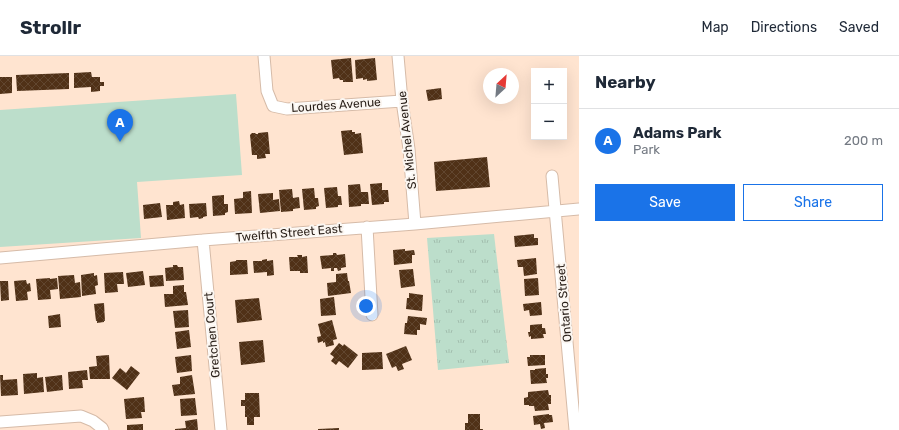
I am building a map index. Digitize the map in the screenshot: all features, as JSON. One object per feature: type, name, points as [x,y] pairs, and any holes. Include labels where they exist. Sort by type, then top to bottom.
[{"type":"street","name":"Lourdes Avenue","points":[[264,56],[267,91],[273,106],[287,109],[402,101]]},
{"type":"street","name":"St. Michel Avenue","points":[[398,56],[402,101],[409,149],[415,224]]},
{"type":"street","name":"Ontario Street","points":[[552,176],[575,430]]},
{"type":"street","name":"Twelfth Street East","points":[[0,258],[579,209]]},
{"type":"street","points":[[367,227],[372,315]]},
{"type":"street","name":"Gretchen Court","points":[[203,240],[221,430]]},
{"type":"street","points":[[0,422],[81,416],[93,421],[102,428],[102,430]]},
{"type":"green space","points":[[236,94],[242,175],[137,182],[141,238],[0,247],[0,110]]},
{"type":"green space","points":[[494,234],[509,363],[438,370],[427,238]]},
{"type":"building","points":[[351,58],[353,82],[343,82],[343,80],[340,80],[339,78],[333,79],[331,60]]},
{"type":"building","points":[[375,58],[377,80],[367,81],[367,79],[363,80],[363,78],[356,79],[355,60]]},
{"type":"building","points":[[91,72],[92,77],[100,77],[100,82],[104,82],[104,86],[100,86],[100,91],[91,92],[91,87],[74,88],[74,73]]},
{"type":"building","points":[[69,73],[69,89],[17,91],[16,75]]},
{"type":"building","points":[[0,77],[12,77],[12,93],[0,94]]},
{"type":"building","points":[[441,88],[442,99],[428,101],[426,90]]},
{"type":"building","points":[[352,130],[355,134],[361,133],[363,153],[344,155],[341,131]]},
{"type":"building","points":[[268,132],[270,154],[265,154],[266,158],[257,159],[257,155],[252,155],[250,135],[252,133],[258,134]]},
{"type":"building","points":[[487,157],[490,187],[436,191],[434,162]]},
{"type":"building","points":[[382,183],[382,190],[388,190],[389,202],[372,205],[370,184]]},
{"type":"building","points":[[360,184],[361,192],[368,192],[369,204],[349,207],[348,185]]},
{"type":"building","points":[[337,187],[338,196],[341,196],[342,205],[338,205],[338,207],[326,208],[324,188]]},
{"type":"building","points":[[314,188],[315,198],[318,198],[319,206],[316,207],[316,209],[304,210],[302,189]]},
{"type":"building","points":[[292,189],[293,198],[299,197],[300,208],[293,209],[293,211],[281,212],[279,190]]},
{"type":"building","points":[[251,191],[252,213],[235,214],[234,199],[243,198],[243,192]]},
{"type":"building","points":[[273,193],[273,200],[279,199],[280,211],[260,213],[258,194]]},
{"type":"building","points":[[224,195],[224,204],[228,204],[228,212],[225,213],[225,215],[213,216],[212,196]]},
{"type":"building","points":[[179,201],[180,205],[184,204],[185,218],[167,220],[166,205],[173,205],[173,202]]},
{"type":"building","points":[[160,203],[162,217],[144,219],[143,205]]},
{"type":"building","points":[[206,203],[207,216],[199,219],[198,217],[190,218],[189,204]]},
{"type":"building","points":[[534,234],[534,238],[538,238],[538,245],[515,247],[514,236]]},
{"type":"building","points":[[405,249],[405,251],[414,250],[415,255],[412,255],[412,263],[394,265],[393,250]]},
{"type":"building","points":[[333,253],[336,253],[337,255],[345,254],[346,267],[341,268],[341,270],[338,271],[337,268],[334,268],[334,271],[331,271],[331,268],[322,269],[320,256],[333,255]]},
{"type":"building","points":[[297,255],[302,255],[302,257],[307,256],[308,273],[290,271],[289,257],[298,257]]},
{"type":"building","points":[[536,258],[537,274],[524,276],[523,267],[518,267],[517,260]]},
{"type":"building","points":[[267,259],[267,261],[273,260],[274,275],[267,276],[267,272],[254,273],[253,261],[262,261]]},
{"type":"building","points":[[236,260],[247,260],[248,274],[230,275],[230,262]]},
{"type":"building","points":[[173,265],[183,267],[184,280],[166,281],[165,268],[173,267]]},
{"type":"building","points":[[413,269],[415,286],[401,288],[399,270]]},
{"type":"building","points":[[143,271],[145,285],[128,287],[126,273]]},
{"type":"building","points":[[123,272],[124,284],[117,284],[118,292],[105,293],[104,273]]},
{"type":"building","points":[[94,273],[94,276],[97,275],[98,285],[95,286],[96,294],[82,296],[81,275]]},
{"type":"building","points":[[347,273],[351,293],[328,296],[327,283],[336,282],[336,274]]},
{"type":"building","points":[[74,275],[75,283],[80,282],[81,297],[60,299],[58,276]]},
{"type":"building","points":[[163,275],[164,286],[150,287],[149,276]]},
{"type":"building","points":[[57,278],[58,289],[50,290],[51,299],[38,300],[36,279]]},
{"type":"building","points":[[538,278],[539,295],[525,296],[524,279]]},
{"type":"building","points":[[26,280],[27,284],[30,283],[31,291],[27,292],[28,300],[16,301],[14,281]]},
{"type":"building","points":[[0,281],[8,281],[9,300],[1,301]]},
{"type":"building","points":[[184,285],[184,292],[186,292],[188,305],[165,307],[164,294],[173,294],[173,286]]},
{"type":"building","points":[[409,293],[423,295],[422,311],[406,309]]},
{"type":"building","points":[[334,297],[336,315],[321,316],[320,299]]},
{"type":"building","points":[[259,298],[262,320],[237,323],[235,300]]},
{"type":"building","points":[[541,302],[542,315],[530,316],[529,310],[524,311],[523,304]]},
{"type":"building","points":[[104,303],[105,321],[97,323],[94,304]]},
{"type":"building","points":[[188,310],[189,327],[175,328],[173,311]]},
{"type":"building","points":[[60,314],[61,327],[49,328],[48,316]]},
{"type":"building","points":[[408,316],[427,318],[426,325],[420,324],[420,330],[417,330],[417,335],[404,334],[405,323],[407,323]]},
{"type":"building","points":[[332,320],[337,339],[333,340],[334,345],[326,347],[325,342],[323,343],[323,341],[318,343],[317,337],[321,336],[318,324]]},
{"type":"building","points":[[542,324],[542,328],[545,328],[546,334],[543,334],[544,338],[531,339],[528,332],[530,332],[530,325]]},
{"type":"building","points":[[189,330],[191,347],[177,349],[175,332]]},
{"type":"building","points":[[263,340],[265,362],[241,365],[239,342]]},
{"type":"building","points":[[339,343],[343,346],[344,344],[358,355],[348,368],[339,361],[336,365],[331,361],[334,357],[330,354]]},
{"type":"building","points":[[406,346],[412,360],[402,364],[404,369],[398,371],[396,366],[392,368],[386,354]]},
{"type":"building","points":[[382,352],[383,369],[362,370],[362,353]]},
{"type":"building","points":[[109,355],[110,379],[90,379],[89,367],[97,366],[96,356]]},
{"type":"building","points":[[191,355],[192,371],[177,373],[175,357]]},
{"type":"building","points":[[530,355],[545,355],[545,365],[528,366],[527,357],[530,357]]},
{"type":"building","points":[[131,366],[140,373],[127,390],[112,378],[120,368],[126,373]]},
{"type":"building","points":[[546,368],[546,374],[548,374],[548,378],[546,378],[547,383],[531,384],[530,370]]},
{"type":"building","points":[[87,370],[88,380],[82,380],[83,388],[69,389],[68,372]]},
{"type":"building","points":[[37,373],[37,378],[43,377],[44,392],[24,394],[23,374]]},
{"type":"building","points":[[0,375],[3,375],[3,380],[17,379],[18,395],[1,396]]},
{"type":"building","points":[[62,375],[63,390],[47,392],[45,377]]},
{"type":"building","points":[[192,375],[195,394],[174,396],[172,385],[180,384],[180,377]]},
{"type":"building","points":[[548,390],[549,395],[551,395],[551,404],[548,404],[549,410],[535,411],[534,406],[524,405],[524,398],[528,397],[528,392]]},
{"type":"building","points":[[245,393],[259,393],[260,417],[254,417],[254,425],[247,425],[245,406],[241,406],[241,400],[245,400]]},
{"type":"building","points":[[144,397],[145,412],[141,412],[142,418],[126,419],[124,399]]},
{"type":"building","points":[[195,398],[197,415],[181,416],[180,399]]},
{"type":"building","points":[[468,414],[480,414],[480,429],[483,430],[465,430],[465,423],[468,423]]},
{"type":"building","points":[[552,415],[553,422],[544,423],[545,428],[541,429],[540,424],[534,425],[533,416]]},
{"type":"building","points":[[197,419],[198,430],[175,430],[186,428],[185,421]]},
{"type":"building","points":[[143,424],[143,430],[127,430],[127,425]]},
{"type":"building","points":[[339,428],[339,430],[318,430],[318,429]]},
{"type":"place","name":"Adams Park","points":[[120,142]]}]
